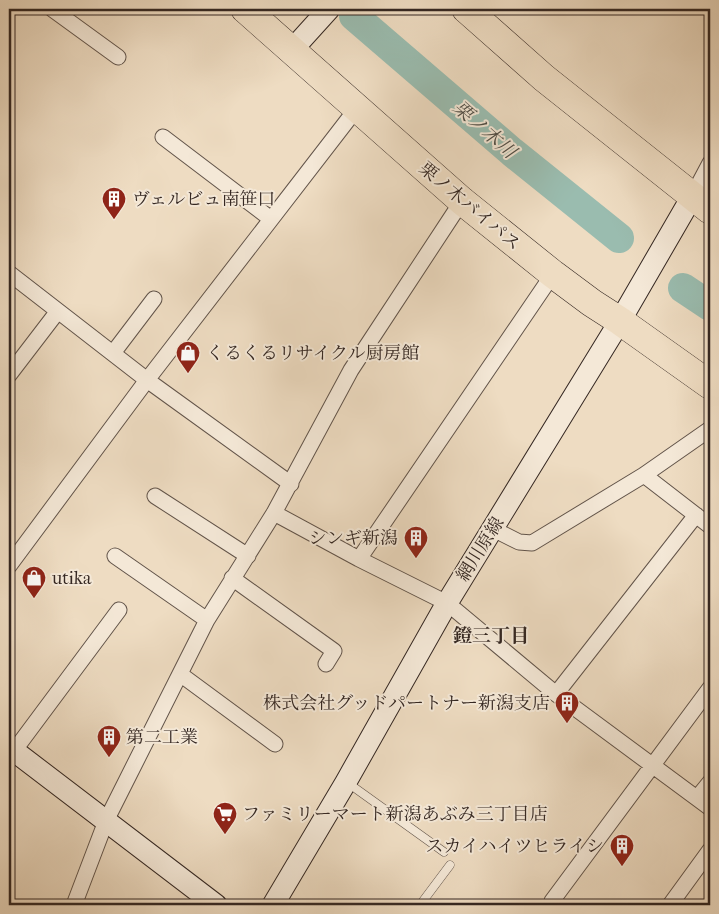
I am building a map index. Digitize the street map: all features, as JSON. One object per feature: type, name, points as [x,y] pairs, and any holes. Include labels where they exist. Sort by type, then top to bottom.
[{"type":"highway","name":"栗ノ木バイパス","points":[[246,9],[462,201],[592,303],[710,385]]},
{"type":"highway","points":[[466,9],[544,78],[701,203]]},
{"type":"street","points":[[52,9],[118,58]]},
{"type":"street","points":[[291,51],[329,9]]},
{"type":"street","points":[[9,566],[147,380],[357,108]]},
{"type":"street","points":[[163,137],[271,218]]},
{"type":"street","points":[[701,203],[710,163]]},
{"type":"street","points":[[74,905],[106,821],[207,620],[274,513],[352,370],[462,201]]},
{"type":"street","name":"網川原線","points":[[273,905],[346,782],[447,603],[492,529],[620,321],[701,203]]},
{"type":"street","points":[[9,273],[147,380],[290,484]]},
{"type":"street","points":[[359,559],[553,274]]},
{"type":"street","points":[[113,353],[154,299]]},
{"type":"street","points":[[9,375],[58,311]]},
{"type":"street","points":[[492,529],[519,542],[532,543],[644,476],[710,429]]},
{"type":"street","points":[[644,476],[710,526]]},
{"type":"street","points":[[155,496],[248,556]]},
{"type":"street","points":[[274,513],[359,559],[447,603],[556,694],[710,808]]},
{"type":"street","points":[[556,694],[696,515]]},
{"type":"street","points":[[115,556],[207,620]]},
{"type":"street","points":[[232,578],[334,650],[326,664]]},
{"type":"street","points":[[119,610],[12,749],[216,905]]},
{"type":"street","points":[[180,674],[276,744]]},
{"type":"street","points":[[558,905],[552,901],[710,688]]},
{"type":"street","points":[[697,798],[710,782]]},
{"type":"street","points":[[670,905],[710,850]]},
{"type":"lane","points":[[346,782],[444,852]]},
{"type":"lane","points":[[420,905],[450,865]]},
{"type":"waterway","name":"栗ノ木川","points":[[354,16],[512,152],[619,238]]},
{"type":"waterway","name":"栗ノ木川","points":[[683,288],[710,306]]},
{"type":"place","name":"ヴェルビュ南笹口","points":[[114,220]]},
{"type":"place","name":"くるくるリサイクル厨房館","points":[[188,374]]},
{"type":"place","name":"シンギ新潟","points":[[416,559]]},
{"type":"place","name":"utika","points":[[34,599]]},
{"type":"place","name":"株式会社グッドパートナー新潟支店","points":[[567,724]]},
{"type":"place","name":"第二工業","points":[[109,758]]},
{"type":"place","name":"ファミリーマート新潟あぶみ三丁目店","points":[[225,835]]},
{"type":"place","name":"スカイハイツヒライシ","points":[[622,867]]},
{"type":"district","name":"鐙三丁目","points":[[491,635]]}]
